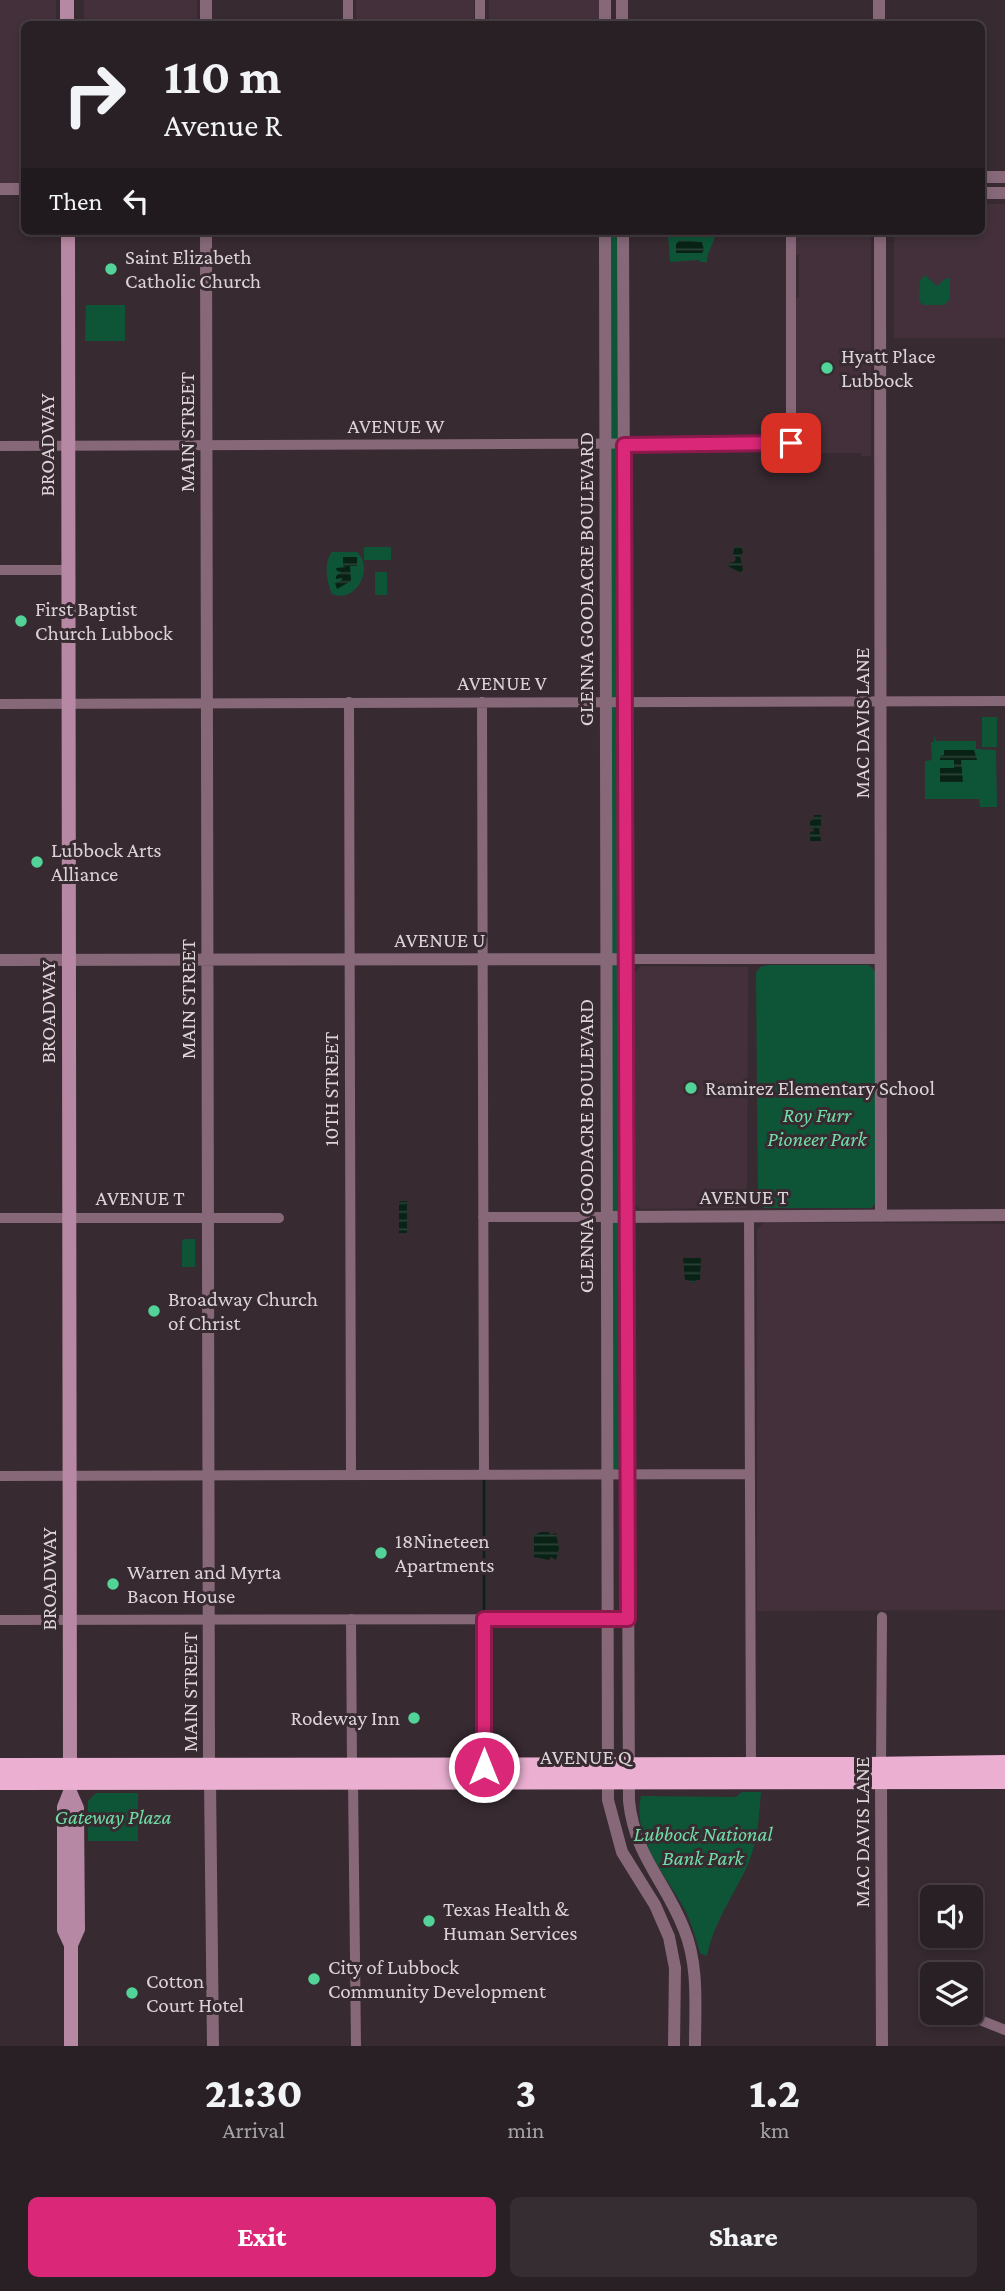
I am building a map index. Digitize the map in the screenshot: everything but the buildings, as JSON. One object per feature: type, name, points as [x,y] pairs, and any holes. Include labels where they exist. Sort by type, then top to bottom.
[{"type":"highway","name":"AVENUE Q","points":[[0,1767],[70,1780]]},
{"type":"highway","name":"AVENUE Q","points":[[0,1781],[210,1774],[403,1773],[414,1767],[484,1767],[608,1773]]},
{"type":"highway","name":"AVENUE Q","points":[[628,1773],[751,1767],[881,1773]]},
{"type":"highway","name":"AVENUE Q","points":[[210,1774],[301,1781],[353,1774],[881,1773],[1004,1767]]},
{"type":"main road","points":[[67,0],[67,21]]},
{"type":"main road","name":"BROADWAY","points":[[68,235],[70,1780],[77,1808],[78,1915],[78,1928],[71,1945],[71,2046]]},
{"type":"street","points":[[206,0],[206,21]]},
{"type":"street","points":[[348,0],[348,21]]},
{"type":"street","points":[[480,0],[480,21]]},
{"type":"street","points":[[605,0],[605,21]]},
{"type":"street","points":[[622,0],[622,21]]},
{"type":"street","points":[[879,0],[879,21]]},
{"type":"street","points":[[985,177],[1005,177]]},
{"type":"street","points":[[0,189],[21,189]]},
{"type":"street","points":[[985,193],[1005,193]]},
{"type":"street","name":"MAIN STREET","points":[[206,235],[212,2046]]},
{"type":"street","name":"GLENNA GOODACRE BOULEVARD","points":[[605,235],[608,1773],[610,1811],[622,1852],[660,1913],[669,1937],[675,1968],[674,2046]]},
{"type":"street","name":"GLENNA GOODACRE BOULEVARD","points":[[623,235],[628,1773],[630,1810],[636,1840],[676,1911],[692,1951],[695,1974],[695,2046]]},
{"type":"street","name":"AVENUE W","points":[[0,446],[791,443],[791,235]]},
{"type":"street","name":"MAC DAVIS LANE","points":[[880,235],[881,1216]]},
{"type":"street","points":[[0,569],[68,570]]},
{"type":"street","name":"AVENUE V","points":[[0,704],[1005,701]]},
{"type":"street","name":"10TH STREET","points":[[349,702],[351,1475]]},
{"type":"street","points":[[482,702],[484,1475]]},
{"type":"street","name":"AVENUE U","points":[[0,960],[881,959]]},
{"type":"street","points":[[749,1216],[751,1767]]},
{"type":"street","name":"AVENUE T","points":[[483,1217],[1005,1216]]},
{"type":"street","name":"AVENUE T","points":[[0,1218],[279,1217]]},
{"type":"street","points":[[0,1476],[750,1474]]},
{"type":"street","name":"MAC DAVIS LANE","points":[[882,1617],[882,2046]]},
{"type":"street","points":[[351,1619],[356,2046]]},
{"type":"street","points":[[484,1619],[484,1767]]},
{"type":"street","points":[[0,1620],[628,1619]]},
{"type":"street","points":[[983,2021],[1005,2030]]},
{"type":"shaded area","points":[[0,0],[56,0],[56,21],[21,21],[21,184],[0,183]]},
{"type":"shaded area","points":[[84,0],[197,0],[197,21],[84,21]]},
{"type":"shaded area","points":[[356,0],[474,0],[474,21],[356,21]]},
{"type":"shaded area","points":[[489,0],[601,0],[601,21],[489,21]]},
{"type":"shaded area","points":[[985,204],[1005,204],[1005,338],[894,338],[894,235],[985,235]]},
{"type":"shaded area","points":[[871,235],[871,456],[862,456],[861,453],[795,453],[795,298],[799,297],[799,255],[795,255],[795,237]]},
{"type":"shaded area","points":[[680,240],[702,242],[704,250],[702,253],[676,253],[676,244]]},
{"type":"shaded area","points":[[735,546],[741,547],[743,552],[740,557],[743,569],[741,573],[728,566],[736,559],[733,553]]},
{"type":"shaded area","points":[[343,557],[357,557],[357,566],[350,566],[351,581],[337,589],[335,583],[342,578],[336,579],[341,572],[336,568],[346,567],[343,566]]},
{"type":"shaded area","points":[[944,750],[974,750],[977,760],[961,760],[963,782],[940,782],[940,768],[954,768],[954,760],[940,760]]},
{"type":"shaded area","points":[[814,815],[821,815],[821,841],[810,841],[810,832],[814,831],[810,828],[810,821]]},
{"type":"shaded area","name":"Ramirez Elementary School","points":[[641,966],[748,967],[747,1208],[640,1209],[635,1204],[634,973]]},
{"type":"shaded area","points":[[399,1201],[407,1201],[407,1233],[399,1233]]},
{"type":"shaded area","points":[[764,1222],[1005,1224],[1005,1610],[757,1611],[757,1229]]},
{"type":"shaded area","points":[[683,1258],[701,1258],[700,1280],[696,1280],[696,1283],[685,1280]]},
{"type":"shaded area","points":[[549,1532],[550,1535],[556,1533],[559,1548],[556,1560],[551,1557],[549,1560],[534,1557],[534,1535]]},
{"type":"green space","points":[[609,235],[621,235],[621,1467],[613,1471]]},
{"type":"green space","points":[[668,235],[715,235],[707,262],[670,262]]},
{"type":"green space","points":[[925,275],[937,286],[950,278],[950,299],[944,305],[924,305],[919,301],[920,280]]},
{"type":"green space","points":[[86,305],[125,305],[125,341],[85,341]]},
{"type":"green space","points":[[364,547],[391,547],[391,560],[364,560]]},
{"type":"green space","points":[[332,552],[357,552],[362,559],[364,567],[360,583],[348,594],[332,594],[330,589],[327,567]]},
{"type":"green space","points":[[375,572],[387,572],[387,595],[375,595]]},
{"type":"green space","points":[[982,717],[997,717],[997,747],[982,747]]},
{"type":"green space","points":[[934,736],[936,741],[976,741],[976,749],[996,750],[997,807],[980,807],[979,799],[925,799],[925,761],[932,760],[931,742],[934,742]]},
{"type":"green space","name":"Roy Furr Pioneer Park","points":[[869,965],[876,972],[876,1203],[871,1208],[764,1208],[758,1204],[756,973],[760,967]]},
{"type":"green space","points":[[195,1239],[195,1267],[182,1267],[182,1241]]},
{"type":"green space","name":"Lubbock National Bank Park","points":[[742,1792],[761,1792],[758,1827],[749,1862],[725,1908],[707,1956],[700,1953],[686,1912],[646,1842],[639,1812],[641,1796],[736,1797]]},
{"type":"green space","name":"Gateway Plaza","points":[[96,1793],[138,1793],[138,1841],[88,1841],[88,1801]]},
{"type":"waterway","points":[[484,1478],[484,1615]]},
{"type":"place","name":"Saint Elizabeth Catholic Church","points":[[111,269]]},
{"type":"place","name":"Hyatt Place Lubbock","points":[[827,368]]},
{"type":"place","name":"First Baptist Church Lubbock","points":[[21,621]]},
{"type":"place","name":"Lubbock Arts Alliance","points":[[37,862]]},
{"type":"place","name":"Ramirez Elementary School","points":[[691,1088]]},
{"type":"place","name":"Broadway Church of Christ","points":[[154,1311]]},
{"type":"place","name":"18Nineteen Apartments","points":[[381,1553]]},
{"type":"place","name":"Warren and Myrta Bacon House","points":[[113,1584]]},
{"type":"place","name":"Rodeway Inn","points":[[414,1718]]},
{"type":"place","name":"Texas Health & Human Services","points":[[429,1921]]},
{"type":"place","name":"City of Lubbock Community Development","points":[[314,1979]]},
{"type":"place","name":"Cotton Court Hotel","points":[[132,1993]]},
{"type":"route","points":[[484,1767],[484,1619],[628,1619],[624,445],[791,443]]}]
